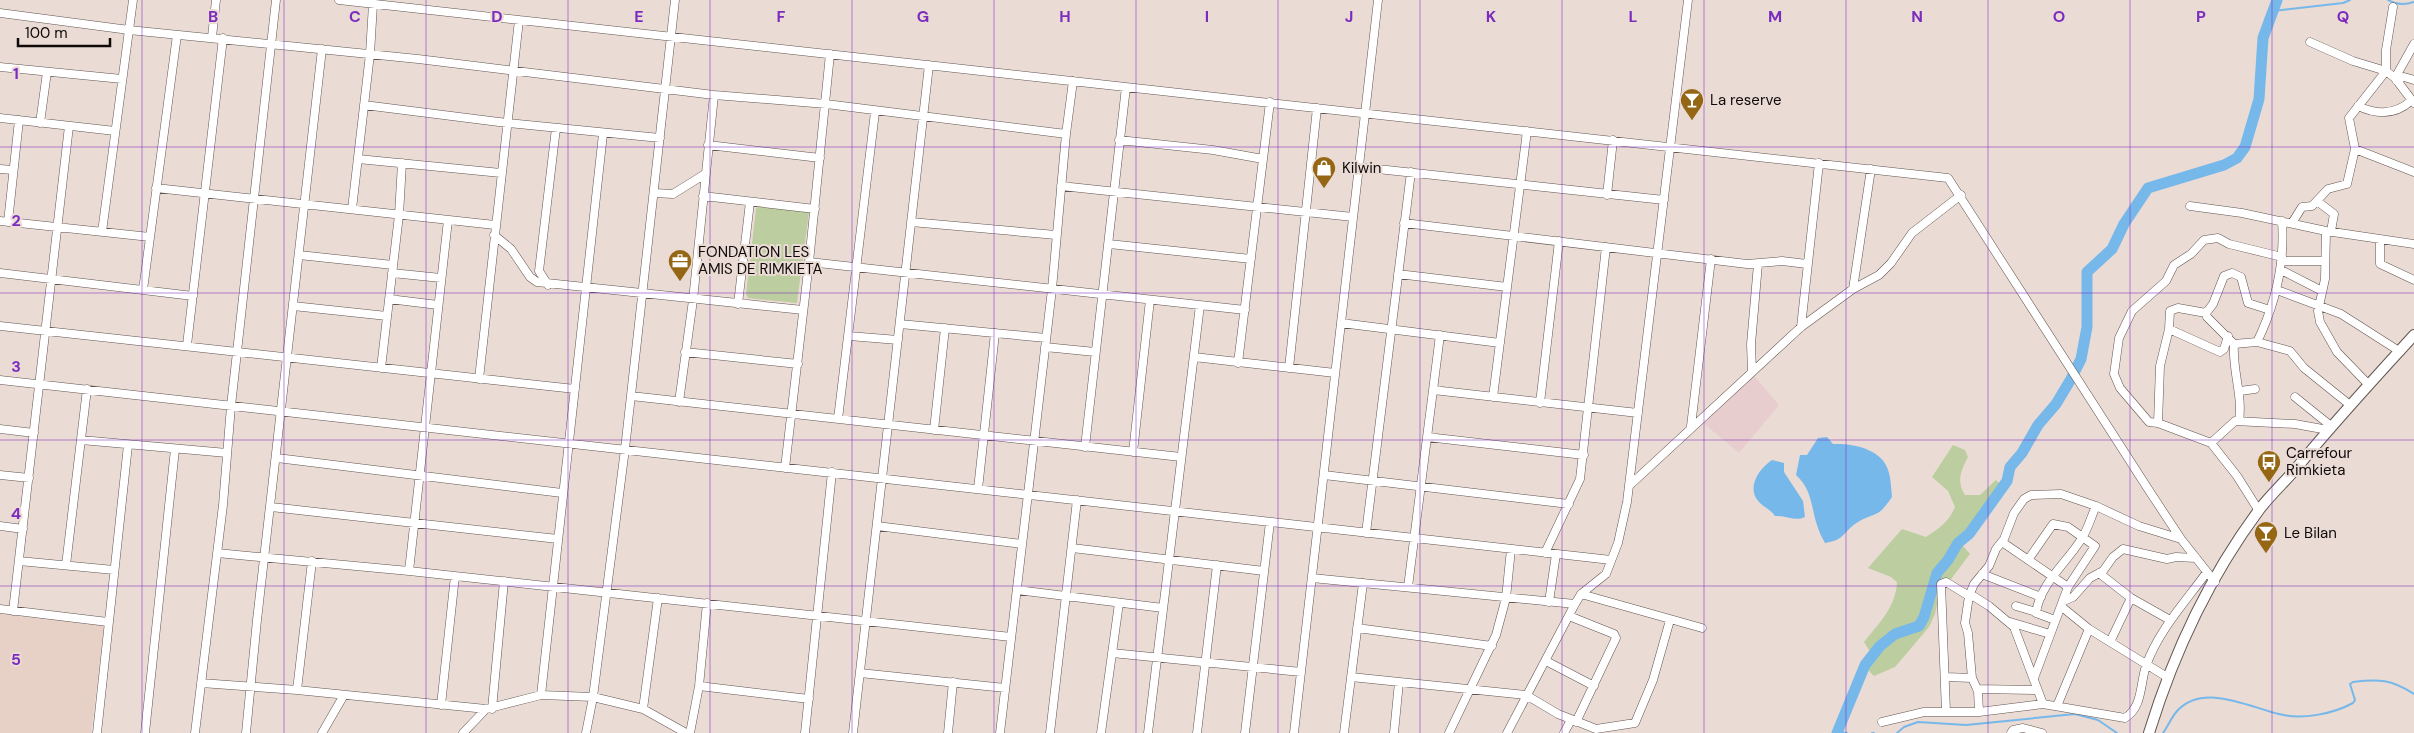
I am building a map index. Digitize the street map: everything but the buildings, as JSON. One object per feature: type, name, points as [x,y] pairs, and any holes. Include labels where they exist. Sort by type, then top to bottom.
[{"type":"main road","points":[[2149,733],[2167,677],[2190,627],[2214,582],[2259,511],[2329,428],[2414,335]]},
{"type":"street","points":[[102,232],[133,0]]},
{"type":"street","points":[[212,36],[216,0]]},
{"type":"street","points":[[195,733],[217,552],[231,406],[276,0]]},
{"type":"street","points":[[339,0],[1948,178],[1961,195],[2181,539],[2214,582]]},
{"type":"street","points":[[586,733],[593,697],[625,449],[675,0]]},
{"type":"street","points":[[1294,733],[1378,0]]},
{"type":"street","points":[[1507,733],[1575,604],[1581,594],[1606,574],[1618,543],[1630,485],[1688,0]]},
{"type":"street","points":[[352,209],[370,54],[373,4]]},
{"type":"street","points":[[2292,223],[2302,207],[2312,206],[2328,190],[2347,184],[2355,149],[2349,118],[2386,71],[2386,52],[2392,7]]},
{"type":"street","points":[[0,13],[129,30],[177,35],[212,36],[714,95],[826,104],[875,112],[1066,134]]},
{"type":"street","points":[[478,379],[519,20]]},
{"type":"street","points":[[144,290],[177,35]]},
{"type":"street","points":[[187,346],[223,38]]},
{"type":"street","points":[[2310,42],[2353,61],[2386,71],[2396,79],[2413,102],[2395,111],[2374,112],[2358,106]]},
{"type":"street","points":[[2396,79],[2414,44]]},
{"type":"street","points":[[246,733],[264,556],[277,458],[322,49]]},
{"type":"street","points":[[785,468],[815,209],[830,54]]},
{"type":"street","points":[[853,733],[929,65]]},
{"type":"street","points":[[0,67],[122,79]]},
{"type":"street","points":[[40,123],[47,72]]},
{"type":"street","points":[[2396,79],[2404,77],[2414,80]]},
{"type":"street","points":[[1000,733],[1052,289],[1066,134],[1074,81]]},
{"type":"street","points":[[1085,447],[1126,86]]},
{"type":"street","points":[[679,402],[693,300],[714,95]]},
{"type":"street","points":[[1238,363],[1270,102]]},
{"type":"street","points":[[364,105],[603,134],[660,138]]},
{"type":"street","points":[[1289,368],[1318,108]]},
{"type":"street","points":[[838,419],[875,112]]},
{"type":"street","points":[[0,118],[115,131]]},
{"type":"street","points":[[19,120],[4,221],[150,237]]},
{"type":"street","points":[[13,611],[69,126]]},
{"type":"street","points":[[548,285],[539,272],[556,128]]},
{"type":"street","points":[[1493,397],[1527,131]]},
{"type":"street","points":[[541,694],[603,134]]},
{"type":"street","points":[[1119,140],[1213,150],[1263,159]]},
{"type":"street","points":[[1607,195],[1613,140]]},
{"type":"street","points":[[708,146],[820,158]]},
{"type":"street","points":[[2355,149],[2414,172]]},
{"type":"street","points":[[358,159],[501,173]]},
{"type":"street","points":[[381,368],[399,215],[402,163]]},
{"type":"street","points":[[1801,327],[1818,163]]},
{"type":"street","points":[[1359,167],[1664,200]]},
{"type":"street","points":[[0,169],[13,170]]},
{"type":"street","points":[[1853,289],[1871,169]]},
{"type":"street","points":[[1366,533],[1410,172]]},
{"type":"street","points":[[654,193],[673,194],[705,174]]},
{"type":"street","points":[[1061,186],[1353,217]]},
{"type":"street","points":[[156,188],[495,225]]},
{"type":"street","points":[[1630,485],[1691,426],[1801,327],[1853,289],[1879,275],[1891,264],[1912,233],[1961,195]]},
{"type":"street","points":[[703,196],[815,209]]},
{"type":"street","points":[[2317,201],[2334,212],[2328,231],[2324,260],[2325,280],[2318,306],[2320,322],[2332,344],[2369,384]]},
{"type":"street","points":[[738,304],[750,202]]},
{"type":"street","points":[[2190,206],[2242,213],[2328,231],[2414,244]]},
{"type":"street","points":[[409,571],[448,220]]},
{"type":"street","points":[[2257,342],[2266,325],[2277,290],[2282,259],[2282,221]]},
{"type":"street","points":[[911,222],[1056,235]]},
{"type":"street","points":[[1404,223],[1758,264],[1782,261],[1808,264]]},
{"type":"street","points":[[494,235],[511,249],[533,280],[548,285],[803,310]]},
{"type":"street","points":[[2259,511],[2237,476],[2211,443],[2158,423],[2149,422],[2120,388],[2114,374],[2119,338],[2132,311],[2166,282],[2174,265],[2191,254],[2204,240],[2218,238],[2229,244],[2282,259],[2324,260]]},
{"type":"street","points":[[2380,239],[2380,264],[2414,280]]},
{"type":"street","points":[[1540,403],[1559,242]]},
{"type":"street","points":[[1108,244],[1251,259]]},
{"type":"street","points":[[1545,553],[1580,479],[1606,247]]},
{"type":"street","points":[[299,255],[441,278]]},
{"type":"street","points":[[1691,426],[1711,259]]},
{"type":"street","points":[[809,262],[906,271],[1245,310]]},
{"type":"street","points":[[1752,371],[1751,344],[1758,264]]},
{"type":"street","points":[[2281,270],[2322,291]]},
{"type":"street","points":[[0,273],[193,296]]},
{"type":"street","points":[[2206,313],[2213,304],[2224,276],[2232,273],[2241,277],[2248,303],[2270,310]]},
{"type":"street","points":[[1398,274],[1508,287]]},
{"type":"street","points":[[2277,290],[2330,309],[2351,319],[2399,351]]},
{"type":"street","points":[[389,299],[438,305]]},
{"type":"street","points":[[1133,452],[1150,300]]},
{"type":"street","points":[[1148,733],[1200,305]]},
{"type":"street","points":[[293,306],[387,316]]},
{"type":"street","points":[[2158,423],[2162,354],[2172,309],[2206,313]]},
{"type":"street","points":[[2206,313],[2207,317],[2234,344],[2235,373],[2240,391],[2239,421]]},
{"type":"street","points":[[1341,322],[1500,342]]},
{"type":"street","points":[[900,324],[1046,338]]},
{"type":"street","points":[[0,326],[575,389]]},
{"type":"street","points":[[934,430],[945,328]]},
{"type":"street","points":[[2169,329],[2220,352],[2224,349],[2228,336]]},
{"type":"street","points":[[978,489],[995,333]]},
{"type":"street","points":[[1408,587],[1440,335]]},
{"type":"street","points":[[849,336],[898,340]]},
{"type":"street","points":[[2234,344],[2257,342],[2292,352],[2304,368],[2350,405]]},
{"type":"street","points":[[1045,347],[1095,352]]},
{"type":"street","points":[[685,352],[798,364]]},
{"type":"street","points":[[1194,357],[1335,373]]},
{"type":"street","points":[[0,380],[1611,560]]},
{"type":"street","points":[[66,565],[87,389]]},
{"type":"street","points":[[2240,391],[2255,389]]},
{"type":"street","points":[[1433,390],[1638,414]]},
{"type":"street","points":[[631,396],[1181,458]]},
{"type":"street","points":[[2295,397],[2329,428]]},
{"type":"street","points":[[2211,443],[2231,422],[2295,424],[2329,428]]},
{"type":"street","points":[[0,429],[34,433]]},
{"type":"street","points":[[1427,437],[1584,455]]},
{"type":"street","points":[[81,440],[227,453]]},
{"type":"street","points":[[97,733],[128,445]]},
{"type":"street","points":[[145,733],[175,449]]},
{"type":"street","points":[[277,458],[562,493]]},
{"type":"street","points":[[804,733],[832,472]]},
{"type":"street","points":[[0,475],[29,478]]},
{"type":"street","points":[[1324,475],[1568,504]]},
{"type":"street","points":[[1979,712],[1977,688],[1972,678],[1968,633],[1965,624],[1969,595],[1974,584],[2002,542],[2014,512],[2024,499],[2031,494],[2061,494],[2096,506],[2139,526],[2181,539]]},
{"type":"street","points":[[1050,733],[1078,500]]},
{"type":"street","points":[[2036,612],[2046,584],[2083,537],[2096,506]]},
{"type":"street","points":[[271,507],[558,539]]},
{"type":"street","points":[[1245,733],[1270,522]]},
{"type":"street","points":[[2028,560],[2052,524],[2064,525],[2095,546],[2068,587],[2034,678]]},
{"type":"street","points":[[0,526],[22,529]]},
{"type":"street","points":[[876,526],[1022,544]]},
{"type":"street","points":[[2002,542],[2068,587]]},
{"type":"street","points":[[1072,548],[1264,571]]},
{"type":"street","points":[[1449,733],[1492,646],[1506,598],[1511,549]]},
{"type":"street","points":[[2063,604],[2085,583],[2099,574],[2123,549],[2167,559],[2176,556],[2196,558]]},
{"type":"street","points":[[217,552],[553,586],[1011,637]]},
{"type":"street","points":[[1550,602],[1556,554]]},
{"type":"street","points":[[19,561],[114,570]]},
{"type":"street","points":[[297,690],[312,561]]},
{"type":"street","points":[[1197,733],[1217,565]]},
{"type":"street","points":[[1882,722],[1924,712],[1979,712],[2043,704],[2125,718],[2138,703],[2146,664],[2170,620],[2208,572]]},
{"type":"street","points":[[1982,574],[2041,597]]},
{"type":"street","points":[[2099,574],[2131,598],[2170,620]]},
{"type":"street","points":[[441,705],[455,576]]},
{"type":"street","points":[[1312,578],[1575,604]]},
{"type":"street","points":[[463,733],[489,709],[504,581]]},
{"type":"street","points":[[1946,712],[1941,584],[1946,582],[2010,622],[2050,634]]},
{"type":"street","points":[[1344,733],[1363,583]]},
{"type":"street","points":[[1017,590],[1163,608]]},
{"type":"street","points":[[1581,594],[1702,628]]},
{"type":"street","points":[[643,709],[658,598]]},
{"type":"street","points":[[2110,642],[2131,598]]},
{"type":"street","points":[[1101,733],[1119,603]]},
{"type":"street","points":[[201,683],[297,690],[489,709],[541,694],[593,697],[643,709],[688,733],[699,686],[707,604]]},
{"type":"street","points":[[2063,604],[2089,629],[2167,677]]},
{"type":"street","points":[[2016,606],[2055,620]]},
{"type":"street","points":[[0,609],[108,622]]},
{"type":"street","points":[[1564,733],[1574,721],[1594,686],[1615,644],[1616,636],[1569,616]]},
{"type":"street","points":[[1351,677],[1526,695],[1595,731],[1635,723],[1654,680],[1670,620]]},
{"type":"street","points":[[2010,622],[2043,704]]},
{"type":"street","points":[[1357,628],[1492,646]]},
{"type":"street","points":[[2057,706],[2089,629]]},
{"type":"street","points":[[1112,653],[1301,672]]},
{"type":"street","points":[[1546,661],[1594,686]]},
{"type":"street","points":[[860,674],[1005,688]]},
{"type":"street","points":[[1946,677],[1972,678]]},
{"type":"street","points":[[948,733],[953,682]]},
{"type":"street","points":[[1394,733],[1399,682]]},
{"type":"street","points":[[699,686],[809,699]]},
{"type":"street","points":[[1977,688],[2037,690]]},
{"type":"street","points":[[322,733],[344,695]]},
{"type":"street","points":[[2012,733],[2012,730],[2022,728],[2042,733]]},
{"type":"shaded area","points":[[1754,376],[1779,405],[1739,453],[1702,422]]},
{"type":"shaded area","points":[[0,614],[104,626],[91,733],[0,733]]},
{"type":"green space","points":[[759,206],[809,212],[797,303],[748,298],[746,294],[756,209]]},
{"type":"green space","points":[[1953,445],[1965,450],[1968,457],[1960,476],[1962,490],[1965,495],[1980,495],[1996,480],[2001,485],[1969,529],[1963,546],[1970,554],[1939,595],[1935,614],[1929,627],[1895,667],[1874,676],[1866,668],[1874,658],[1864,642],[1890,607],[1894,599],[1897,582],[1891,577],[1868,568],[1902,529],[1926,537],[1950,517],[1955,507],[1948,491],[1932,477]]},
{"type":"water","points":[[1827,437],[1833,444],[1858,446],[1867,449],[1881,458],[1889,473],[1892,497],[1880,512],[1853,525],[1837,540],[1825,543],[1818,528],[1808,492],[1796,475],[1800,455],[1807,455],[1818,438]]},
{"type":"water","points":[[1772,460],[1784,463],[1784,472],[1803,501],[1805,517],[1794,519],[1775,516],[1756,497],[1754,485],[1756,479],[1763,468]]},
{"type":"waterway","points":[[1837,733],[1865,665],[1880,646],[1895,634],[1919,626],[1924,617],[1937,573],[1948,560],[1958,543],[1969,534],[2007,481],[2010,467],[2022,453],[2038,425],[2056,404],[2071,379],[2081,359],[2087,327],[2087,272],[2112,249],[2124,224],[2148,188],[2224,165],[2237,158],[2245,147],[2259,99],[2263,38],[2277,0]]},
{"type":"waterway","points":[[2273,11],[2343,3],[2350,0]]},
{"type":"waterway","points":[[2388,0],[2401,4],[2414,2]]},
{"type":"waterway","points":[[2163,733],[2178,710],[2189,702],[2201,698],[2227,699],[2288,716],[2307,716],[2327,713],[2353,703],[2355,700],[2350,684],[2353,682],[2385,681],[2398,685],[2414,694]]},
{"type":"waterway","points":[[1897,733],[1904,727],[1918,722],[1966,725],[2075,714],[2098,720],[2117,733]]},
{"type":"waterway","points":[[1837,732],[1847,733]]},
{"type":"place","name":"La reserve","points":[[1692,121]]},
{"type":"place","name":"Kilwin","points":[[1324,189]]},
{"type":"place","name":"FONDATION LES AMIS DE RIMKIETA","points":[[680,282]]},
{"type":"place","name":"Carrefour Rimkieta","points":[[2269,483]]},
{"type":"place","name":"Le Bilan","points":[[2266,554]]}]
